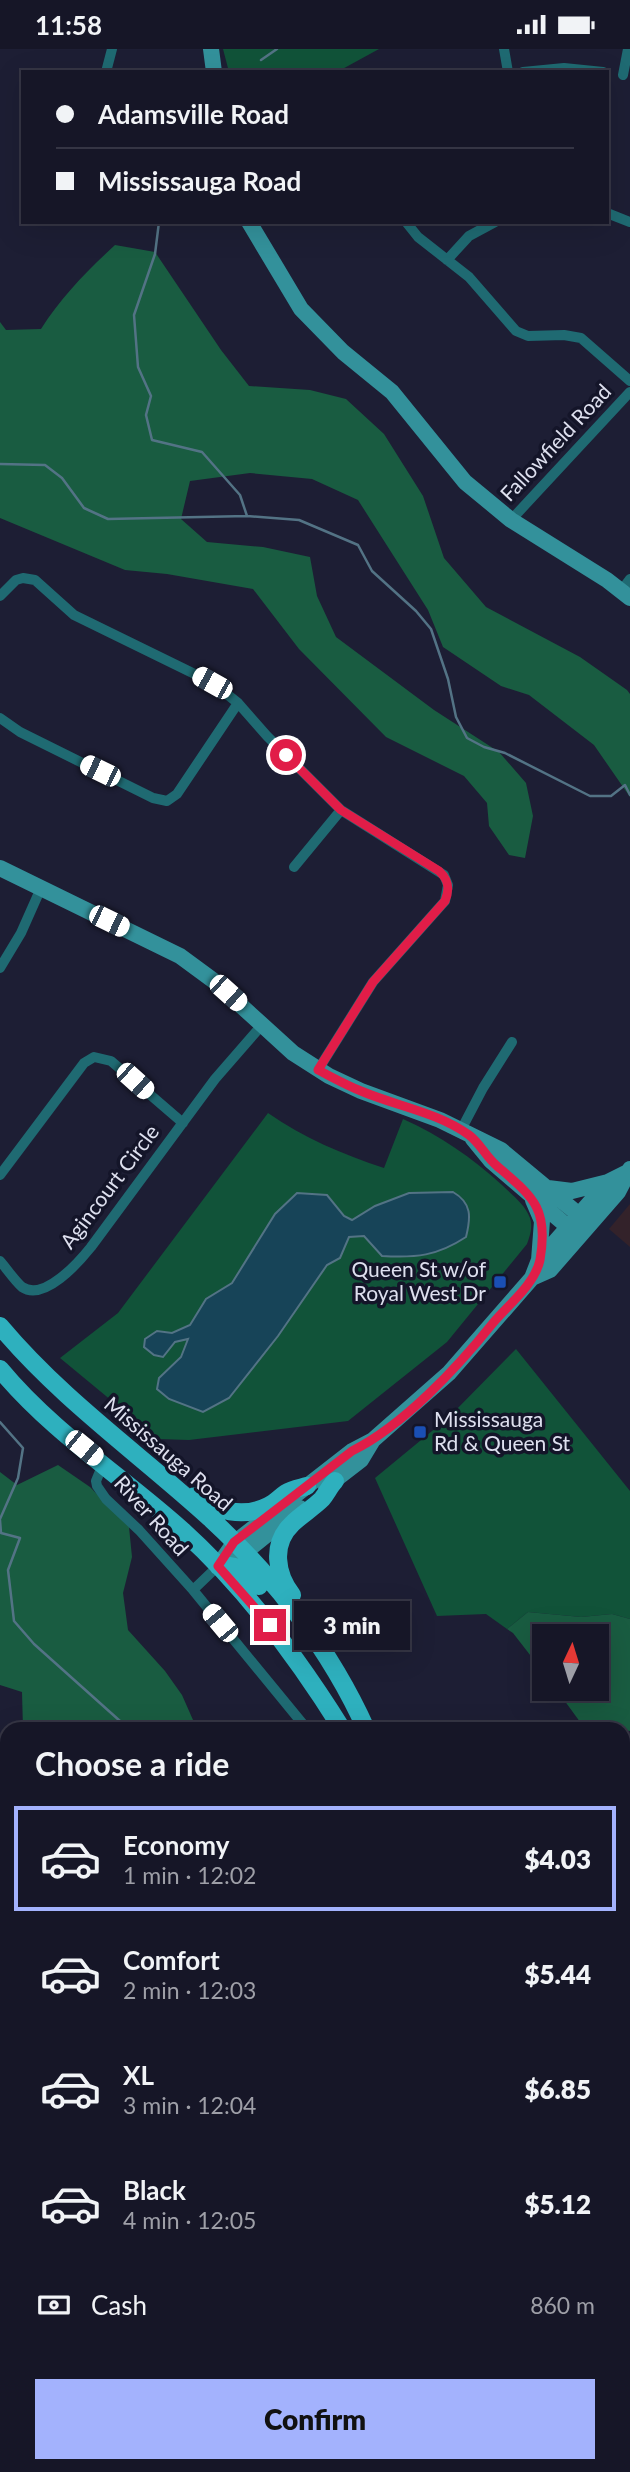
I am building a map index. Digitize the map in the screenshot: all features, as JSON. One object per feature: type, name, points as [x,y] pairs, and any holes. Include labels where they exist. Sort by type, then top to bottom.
[{"type":"main road","name":"Mississauga Road","points":[[0,1326],[61,1391],[214,1522],[239,1548],[284,1598],[328,1660],[362,1722]]},
{"type":"main road","points":[[0,1369],[17,1390],[100,1472],[183,1531],[218,1566],[293,1654],[337,1722]]},
{"type":"main road","points":[[158,1474],[169,1473],[208,1504],[242,1513],[264,1508],[288,1492],[307,1486]]},
{"type":"main road","points":[[328,1660],[327,1642],[284,1584],[278,1555],[285,1532],[322,1499],[335,1481]]},
{"type":"main road","points":[[218,1566],[237,1566],[244,1570],[326,1671],[342,1683]]},
{"type":"street","points":[[106,70],[111,49]]},
{"type":"street","points":[[211,49],[214,70]]},
{"type":"street","points":[[504,49],[508,70]]},
{"type":"street","points":[[626,75],[628,49]]},
{"type":"street","points":[[544,70],[584,70]]},
{"type":"street","points":[[609,214],[630,222]]},
{"type":"street","points":[[249,224],[300,309],[343,352],[392,392],[465,482],[511,520],[627,589]]},
{"type":"street","points":[[259,224],[265,249]]},
{"type":"street","points":[[407,224],[418,237],[469,277],[516,331],[528,336],[564,335],[580,338],[630,381]]},
{"type":"street","points":[[447,260],[469,236],[491,224]]},
{"type":"street","name":"Fallowfield Road","points":[[511,520],[630,392]]},
{"type":"street","points":[[0,596],[16,580],[35,580],[74,615],[222,689],[341,810],[439,871],[447,880],[445,901],[373,982],[318,1070]]},
{"type":"street","points":[[0,718],[20,732],[153,798],[167,801],[177,795],[238,703]]},
{"type":"street","points":[[294,867],[341,810]]},
{"type":"street","points":[[0,868],[180,957],[214,981],[293,1052],[318,1070],[361,1091],[412,1108],[501,1150],[547,1188],[579,1226]]},
{"type":"street","points":[[0,968],[21,933],[41,888]]},
{"type":"street","name":"Agincourt Circle","points":[[0,1261],[20,1284],[30,1290],[40,1290],[64,1275],[91,1247],[215,1079],[262,1025]]},
{"type":"street","points":[[467,1133],[483,1088],[512,1042]]},
{"type":"street","name":"Agincourt Circle","points":[[0,1175],[84,1063],[94,1057],[111,1061],[183,1123]]},
{"type":"street","points":[[467,1133],[491,1161],[530,1195],[579,1226]]},
{"type":"street","points":[[547,1188],[572,1191],[608,1182],[629,1171]]},
{"type":"street","points":[[540,1260],[618,1192],[629,1171]]},
{"type":"street","points":[[532,1278],[550,1270],[608,1182]]},
{"type":"street","points":[[193,1590],[307,1486],[352,1451],[373,1440],[449,1373],[532,1278],[540,1260],[542,1221],[530,1195]]},
{"type":"street","points":[[239,1548],[335,1481],[361,1460],[373,1440]]},
{"type":"street","name":"River Road","points":[[100,1472],[106,1499],[139,1530],[193,1590],[301,1722]]},
{"type":"shaded area","points":[[630,1204],[630,1247],[609,1229]]},
{"type":"green space","points":[[223,49],[379,49],[341,70],[228,70]]},
{"type":"green space","points":[[115,245],[155,252],[221,350],[249,386],[310,390],[346,399],[384,434],[423,496],[444,558],[486,607],[580,657],[627,690],[630,694],[630,797],[594,745],[529,695],[501,686],[443,647],[428,610],[358,500],[312,479],[250,473],[190,481],[181,519],[207,542],[263,547],[310,557],[317,596],[336,637],[434,710],[499,752],[526,783],[533,816],[525,858],[509,855],[489,826],[487,803],[464,776],[386,737],[299,649],[253,589],[167,574],[125,570],[0,518],[0,322],[6,330],[41,329],[75,284]]},
{"type":"green space","points":[[268,1113],[324,1145],[384,1168],[403,1119],[417,1126],[467,1156],[518,1200],[530,1218],[531,1228],[527,1244],[447,1342],[348,1421],[189,1440],[158,1439],[60,1358],[118,1313]]},
{"type":"green space","points":[[516,1349],[630,1491],[630,1619],[612,1614],[581,1617],[528,1612],[507,1629],[486,1614],[437,1616],[375,1478],[449,1417]]},
{"type":"green space","points":[[58,1465],[90,1487],[129,1527],[132,1557],[123,1593],[128,1630],[165,1671],[182,1695],[194,1722],[23,1722],[22,1692],[0,1685],[0,1472],[17,1485]]},
{"type":"green space","points":[[528,1612],[581,1617],[612,1614],[630,1619],[630,1722],[580,1722],[565,1701],[609,1701],[609,1624],[532,1624],[532,1658],[507,1629]]},
{"type":"water","points":[[453,1192],[467,1206],[469,1223],[466,1237],[436,1252],[405,1257],[382,1256],[364,1236],[349,1237],[340,1258],[327,1265],[278,1336],[229,1398],[203,1412],[169,1399],[157,1389],[159,1378],[181,1357],[188,1339],[175,1342],[163,1357],[154,1355],[144,1347],[145,1339],[157,1331],[172,1333],[190,1325],[206,1299],[232,1283],[275,1214],[297,1193],[327,1195],[344,1216],[352,1220],[375,1206],[409,1193]]},
{"type":"waterway","points":[[261,60],[277,49]]},
{"type":"waterway","points":[[159,224],[155,254],[134,315],[138,367],[151,396],[146,415],[152,440],[202,452],[240,495],[247,516]]},
{"type":"waterway","points":[[0,464],[45,465],[62,478],[84,508],[108,519],[247,516],[299,520],[358,545],[372,571],[416,611],[431,629],[448,679],[456,717],[467,738],[484,747],[505,753],[590,796],[611,796],[625,785],[630,795]]},
{"type":"waterway","points":[[0,1422],[23,1448],[18,1478],[0,1519]]},
{"type":"waterway","points":[[0,1520],[1,1533],[20,1538],[8,1570],[14,1621],[34,1644],[120,1721],[128,1722]]},
{"type":"place","name":"Queen St w/of Royal West Dr","points":[[500,1282]]},
{"type":"place","name":"Mississauga Rd & Queen St","points":[[420,1432]]},
{"type":"route","points":[[270,1625],[218,1566],[234,1542],[352,1451],[373,1440],[449,1373],[532,1278],[540,1260],[542,1229],[540,1214],[530,1195],[491,1161],[472,1137],[440,1120],[361,1091],[318,1070],[373,982],[445,901],[449,885],[439,871],[341,810],[286,755]]}]
